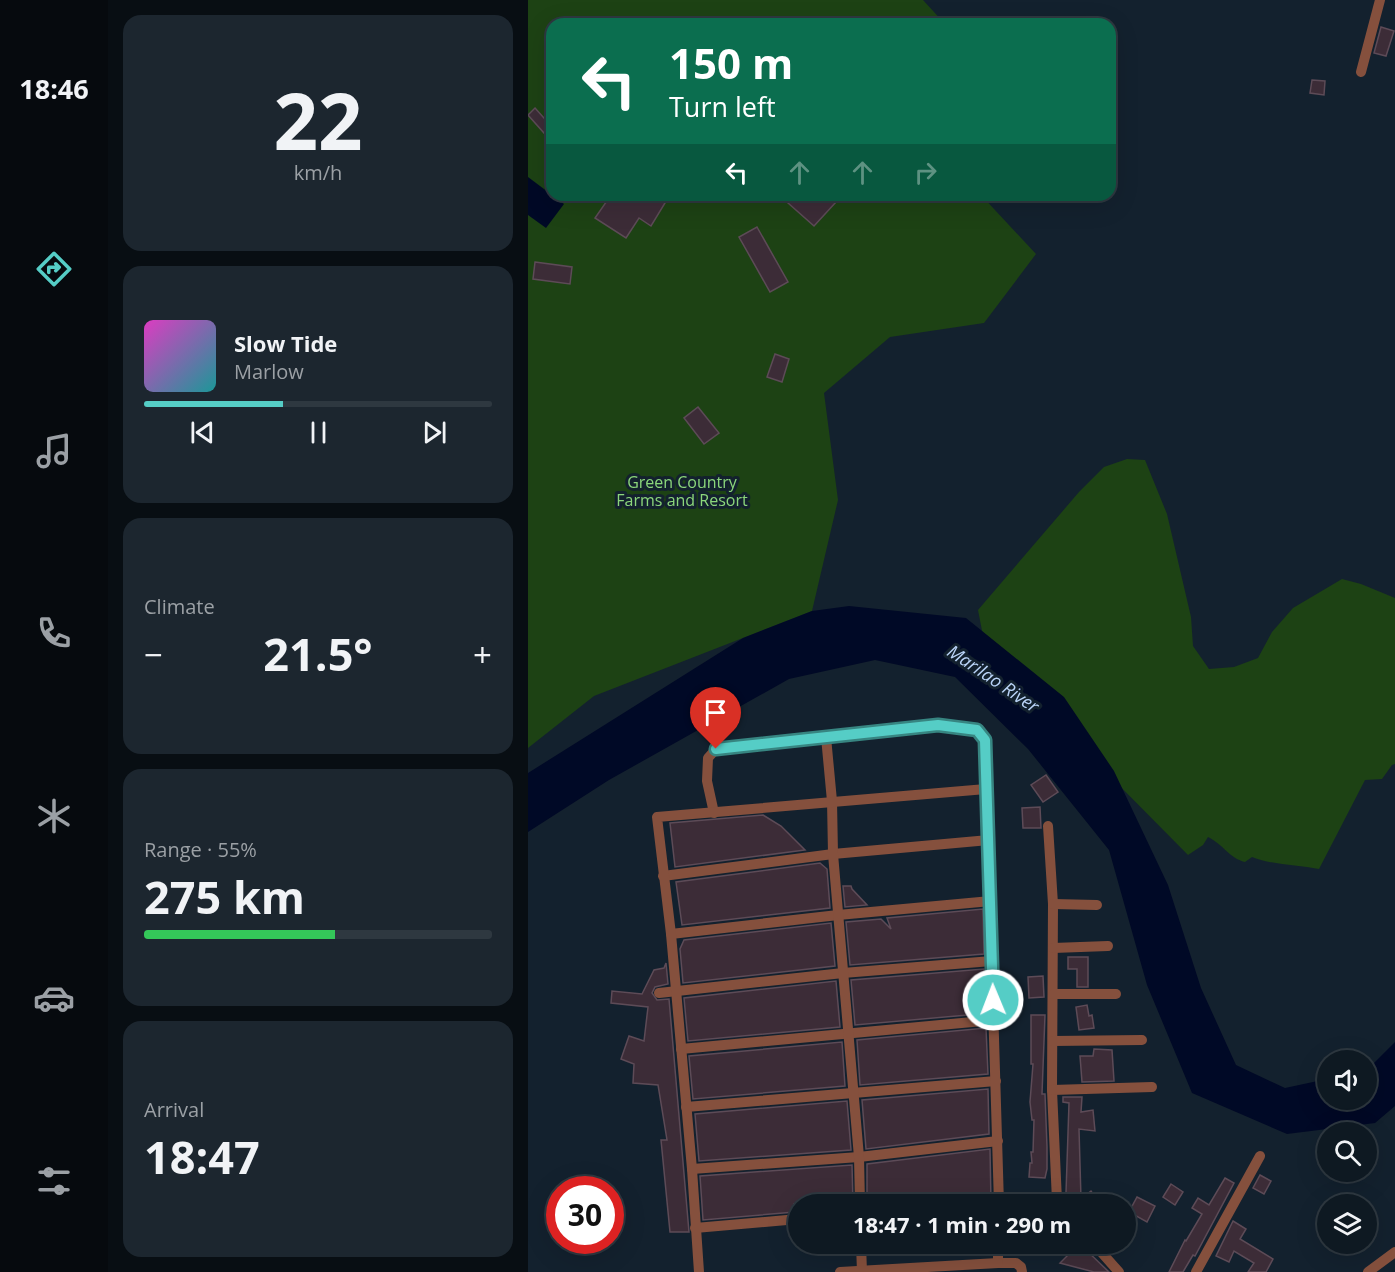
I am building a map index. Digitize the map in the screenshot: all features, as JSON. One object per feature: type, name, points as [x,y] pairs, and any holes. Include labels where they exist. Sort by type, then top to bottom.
[{"type":"street","points":[[1361,72],[1380,0]]},
{"type":"street","points":[[714,813],[707,774],[708,758],[716,749],[938,725],[977,730],[985,740],[999,1194]]},
{"type":"street","points":[[826,737],[832,801],[833,854],[859,1157],[860,1194]]},
{"type":"street","points":[[699,1272],[671,934],[657,817],[986,789]]},
{"type":"street","points":[[1048,826],[1053,904],[1052,1090],[1057,1194]]},
{"type":"street","points":[[663,876],[833,854],[989,840]]},
{"type":"street","points":[[671,934],[991,901]]},
{"type":"street","points":[[1053,904],[1097,905]]},
{"type":"street","points":[[1053,948],[1108,946]]},
{"type":"street","points":[[659,993],[843,973],[992,961]]},
{"type":"street","points":[[1053,994],[1116,994]]},
{"type":"street","points":[[681,1049],[994,1020]]},
{"type":"street","points":[[1053,1041],[1142,1040]]},
{"type":"street","points":[[686,1107],[996,1081]]},
{"type":"street","points":[[1052,1090],[1152,1086]]},
{"type":"street","points":[[692,1169],[859,1157],[998,1141]]},
{"type":"street","points":[[1196,1272],[1260,1156]]},
{"type":"street","points":[[695,1228],[788,1220]]},
{"type":"street","points":[[1368,1272],[1395,1252]]},
{"type":"street","points":[[861,1254],[861,1271]]},
{"type":"street","points":[[998,1254],[998,1263]]},
{"type":"street","points":[[1103,1254],[1119,1272]]},
{"type":"street","points":[[840,1272],[998,1263],[1016,1263],[1022,1267],[1022,1272]]},
{"type":"green space","name":"Green Country Farms and Resort","points":[[528,0],[923,0],[940,18],[546,18],[546,201],[987,201],[1036,254],[984,323],[890,337],[824,393],[838,500],[812,611],[594,696],[528,748]]},
{"type":"green space","points":[[1127,459],[1145,460],[1167,514],[1191,617],[1193,646],[1209,669],[1234,667],[1258,658],[1272,632],[1293,608],[1342,579],[1395,598],[1395,764],[1382,779],[1365,780],[1319,869],[1252,857],[1245,862],[1235,858],[1208,837],[1203,845],[1188,855],[985,646],[978,610],[1079,492],[1104,467]]},
{"type":"water","points":[[528,177],[546,190],[546,201],[560,201],[564,204],[546,228],[528,215]]},
{"type":"water","name":"Marilao River","points":[[849,606],[966,618],[1064,697],[1114,771],[1168,885],[1201,988],[1236,1065],[1285,1088],[1317,1081],[1317,1110],[1377,1110],[1377,1060],[1395,1042],[1395,1106],[1376,1122],[1317,1122],[1317,1130],[1287,1134],[1192,1093],[1147,985],[1109,850],[1028,749],[955,677],[875,660],[789,679],[609,780],[528,832],[528,773],[743,638],[812,611]]},
{"type":"building","points":[[1381,27],[1394,31],[1386,56],[1374,53]]},
{"type":"building","points":[[1312,80],[1325,81],[1324,95],[1310,93]]},
{"type":"building","points":[[535,108],[546,120],[546,135],[528,115]]},
{"type":"building","points":[[607,201],[662,201],[665,203],[651,226],[639,218],[626,238],[595,218]]},
{"type":"building","points":[[786,201],[836,202],[814,226]]},
{"type":"building","points":[[757,227],[788,282],[770,292],[739,237]]},
{"type":"building","points":[[535,262],[572,267],[570,284],[533,279]]},
{"type":"building","points":[[775,354],[789,359],[782,382],[767,377]]},
{"type":"building","points":[[698,407],[719,433],[704,444],[684,418]]},
{"type":"building","points":[[1046,775],[1058,792],[1043,802],[1031,785]]},
{"type":"building","points":[[1040,807],[1041,828],[1023,828],[1022,808]]},
{"type":"building","points":[[763,815],[781,826],[805,850],[675,867],[670,823]]},
{"type":"building","points":[[820,863],[827,869],[830,908],[682,925],[676,882]]},
{"type":"building","points":[[843,886],[851,886],[867,905],[845,907]]},
{"type":"building","points":[[983,909],[984,954],[850,965],[846,922],[881,919],[891,929],[887,918]]},
{"type":"building","points":[[831,923],[835,966],[683,983],[680,949],[684,940]]},
{"type":"building","points":[[1068,957],[1088,957],[1088,987],[1077,987],[1077,969],[1068,969]]},
{"type":"building","points":[[666,963],[668,984],[655,987],[652,993],[657,1000],[669,999],[689,1232],[670,1232],[661,1140],[667,1140],[658,1085],[633,1083],[634,1064],[621,1059],[629,1036],[644,1041],[648,1007],[611,1003],[612,991],[642,994],[654,970],[664,968]]},
{"type":"building","points":[[984,969],[985,1002],[978,1001],[979,1014],[855,1025],[851,980]]},
{"type":"building","points":[[1043,976],[1044,997],[1029,998],[1028,977]]},
{"type":"building","points":[[836,981],[840,1027],[688,1041],[684,998]]},
{"type":"building","points":[[1087,1005],[1089,1016],[1092,1015],[1094,1028],[1079,1030],[1076,1007]]},
{"type":"building","points":[[1031,1015],[1045,1015],[1042,1094],[1045,1094],[1047,1147],[1045,1178],[1029,1177],[1030,1163],[1032,1163],[1031,1152],[1033,1152],[1034,1120],[1032,1120],[1030,1102],[1033,1064],[1031,1064]]},
{"type":"building","points":[[986,1028],[988,1074],[860,1085],[857,1040]]},
{"type":"building","points":[[842,1042],[845,1086],[693,1099],[689,1056]]},
{"type":"building","points":[[1094,1049],[1112,1050],[1114,1081],[1082,1082],[1080,1056],[1093,1056]]},
{"type":"building","points":[[988,1089],[989,1134],[866,1149],[862,1100]]},
{"type":"building","points":[[1063,1097],[1082,1097],[1081,1112],[1093,1110],[1095,1131],[1079,1129],[1081,1194],[1066,1193],[1069,1103],[1063,1102]]},
{"type":"building","points":[[847,1101],[851,1150],[699,1161],[695,1114]]},
{"type":"building","points":[[990,1149],[991,1194],[867,1194],[867,1164]]},
{"type":"building","points":[[852,1165],[853,1194],[788,1194],[788,1213],[703,1220],[700,1176]]},
{"type":"building","points":[[1260,1175],[1271,1181],[1264,1194],[1253,1188]]},
{"type":"building","points":[[1225,1178],[1234,1183],[1195,1256],[1193,1255],[1183,1272],[1169,1272],[1185,1240],[1202,1214],[1192,1208],[1198,1198],[1209,1205]]},
{"type":"building","points":[[1171,1184],[1183,1192],[1175,1205],[1163,1197]]},
{"type":"building","points":[[1137,1197],[1155,1206],[1147,1222],[1136,1216]]},
{"type":"building","points":[[1233,1221],[1246,1229],[1240,1239],[1273,1259],[1266,1272],[1248,1272],[1254,1263],[1234,1251],[1229,1262],[1216,1256]]},
{"type":"building","points":[[1069,1254],[1090,1254],[1109,1272],[1094,1272],[1060,1263]]},
{"type":"route","points":[[716,749],[938,725],[977,730],[985,740],[993,1000]]}]
